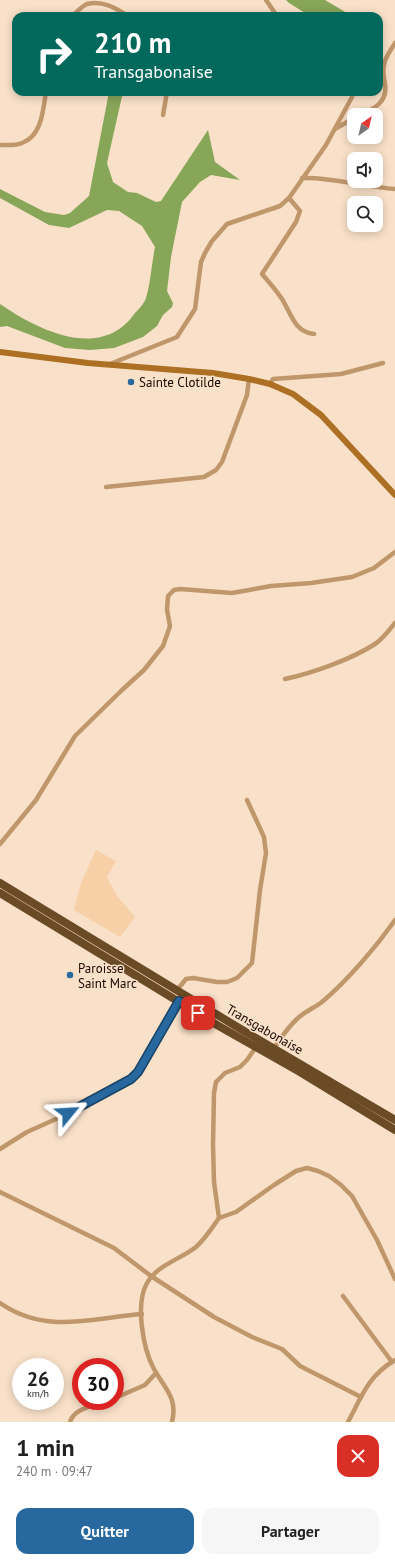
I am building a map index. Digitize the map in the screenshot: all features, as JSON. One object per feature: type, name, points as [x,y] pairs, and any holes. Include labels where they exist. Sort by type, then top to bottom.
[{"type":"highway","name":"Transgabonaise","points":[[0,883],[395,1120]]},
{"type":"highway","name":"Transgabonaise","points":[[0,894],[395,1130]]},
{"type":"street","points":[[266,0],[274,12]]},
{"type":"street","points":[[77,12],[86,4],[100,3],[111,5],[122,12]]},
{"type":"street","points":[[376,108],[386,93],[383,75],[384,64],[387,55],[395,43]]},
{"type":"street","points":[[0,145],[21,144],[31,138],[37,130],[42,116],[45,96]]},
{"type":"street","points":[[163,115],[166,96]]},
{"type":"street","points":[[110,364],[177,337],[195,309],[201,262],[212,241],[227,224],[280,206],[289,198],[326,145],[352,96]]},
{"type":"street","points":[[334,130],[347,121]]},
{"type":"street","points":[[302,178],[318,178],[374,188],[395,190]]},
{"type":"street","points":[[289,198],[300,211],[296,222],[262,274],[282,299],[297,326],[309,333],[314,334]]},
{"type":"street","points":[[0,352],[110,364],[195,371],[249,379],[270,384],[293,394],[321,415],[395,495]]},
{"type":"street","points":[[270,384],[273,379],[342,374],[383,363]]},
{"type":"street","points":[[106,487],[204,477],[210,475],[220,466],[222,462],[248,395],[249,379]]},
{"type":"street","points":[[0,844],[36,800],[75,736],[144,670],[163,646],[170,626],[167,600],[170,593],[174,590],[180,589],[232,593],[271,586],[311,583],[352,577],[374,568],[395,552]]},
{"type":"street","points":[[285,679],[308,674],[359,653],[377,643],[395,624]]},
{"type":"street","points":[[177,990],[186,979],[193,978],[227,982],[237,978],[252,963],[260,890],[266,853],[264,837],[247,800]]},
{"type":"street","points":[[274,1048],[290,1026],[298,1018],[322,1002],[349,976],[382,938],[395,920]]},
{"type":"street","points":[[0,1149],[27,1132],[70,1112],[131,1079],[138,1072],[179,1001]]},
{"type":"street","points":[[219,1218],[214,1182],[213,1145],[214,1092],[216,1082],[225,1073],[240,1067],[256,1047]]},
{"type":"street","points":[[172,1422],[174,1413],[173,1402],[156,1373],[144,1340],[142,1314],[143,1294],[146,1284],[151,1276],[196,1247],[219,1218],[236,1212],[296,1171],[307,1168],[318,1171],[341,1185],[352,1196],[377,1240],[395,1279]]},
{"type":"street","points":[[0,1192],[114,1248],[151,1276],[214,1317],[252,1337],[282,1349],[300,1366],[361,1398]]},
{"type":"street","points":[[343,1296],[394,1361],[375,1374],[348,1422]]},
{"type":"street","points":[[0,1303],[19,1314],[30,1318],[59,1323],[84,1322],[123,1315],[142,1314]]},
{"type":"street","points":[[124,1394],[145,1385],[156,1373]]},
{"type":"street","points":[[70,1422],[72,1416],[76,1412],[81,1410]]},
{"type":"shaded area","points":[[286,0],[325,0],[345,12],[304,12]]},
{"type":"shaded area","points":[[108,96],[122,96],[107,163],[113,182],[128,192],[137,193],[156,202],[161,201],[208,130],[215,162],[240,180],[211,175],[200,182],[182,202],[171,257],[167,291],[173,303],[172,307],[163,315],[157,326],[143,337],[114,348],[90,350],[65,348],[7,326],[0,327],[0,304],[15,314],[50,331],[69,337],[87,339],[105,336],[121,328],[140,308],[146,298],[149,287],[155,247],[142,226],[119,211],[107,210],[69,228],[49,225],[0,198],[0,189],[45,212],[64,215],[70,213],[89,196]]},
{"type":"shaded area","points":[[96,850],[116,861],[107,877],[117,896],[135,917],[120,937],[74,910],[81,883]]},
{"type":"place","name":"Sainte Clotilde","points":[[131,382]]},
{"type":"place","name":"Paroisse Saint Marc","points":[[70,975]]},
{"type":"route","points":[[68,1113],[131,1079],[138,1072],[179,1001],[198,1013]]}]
